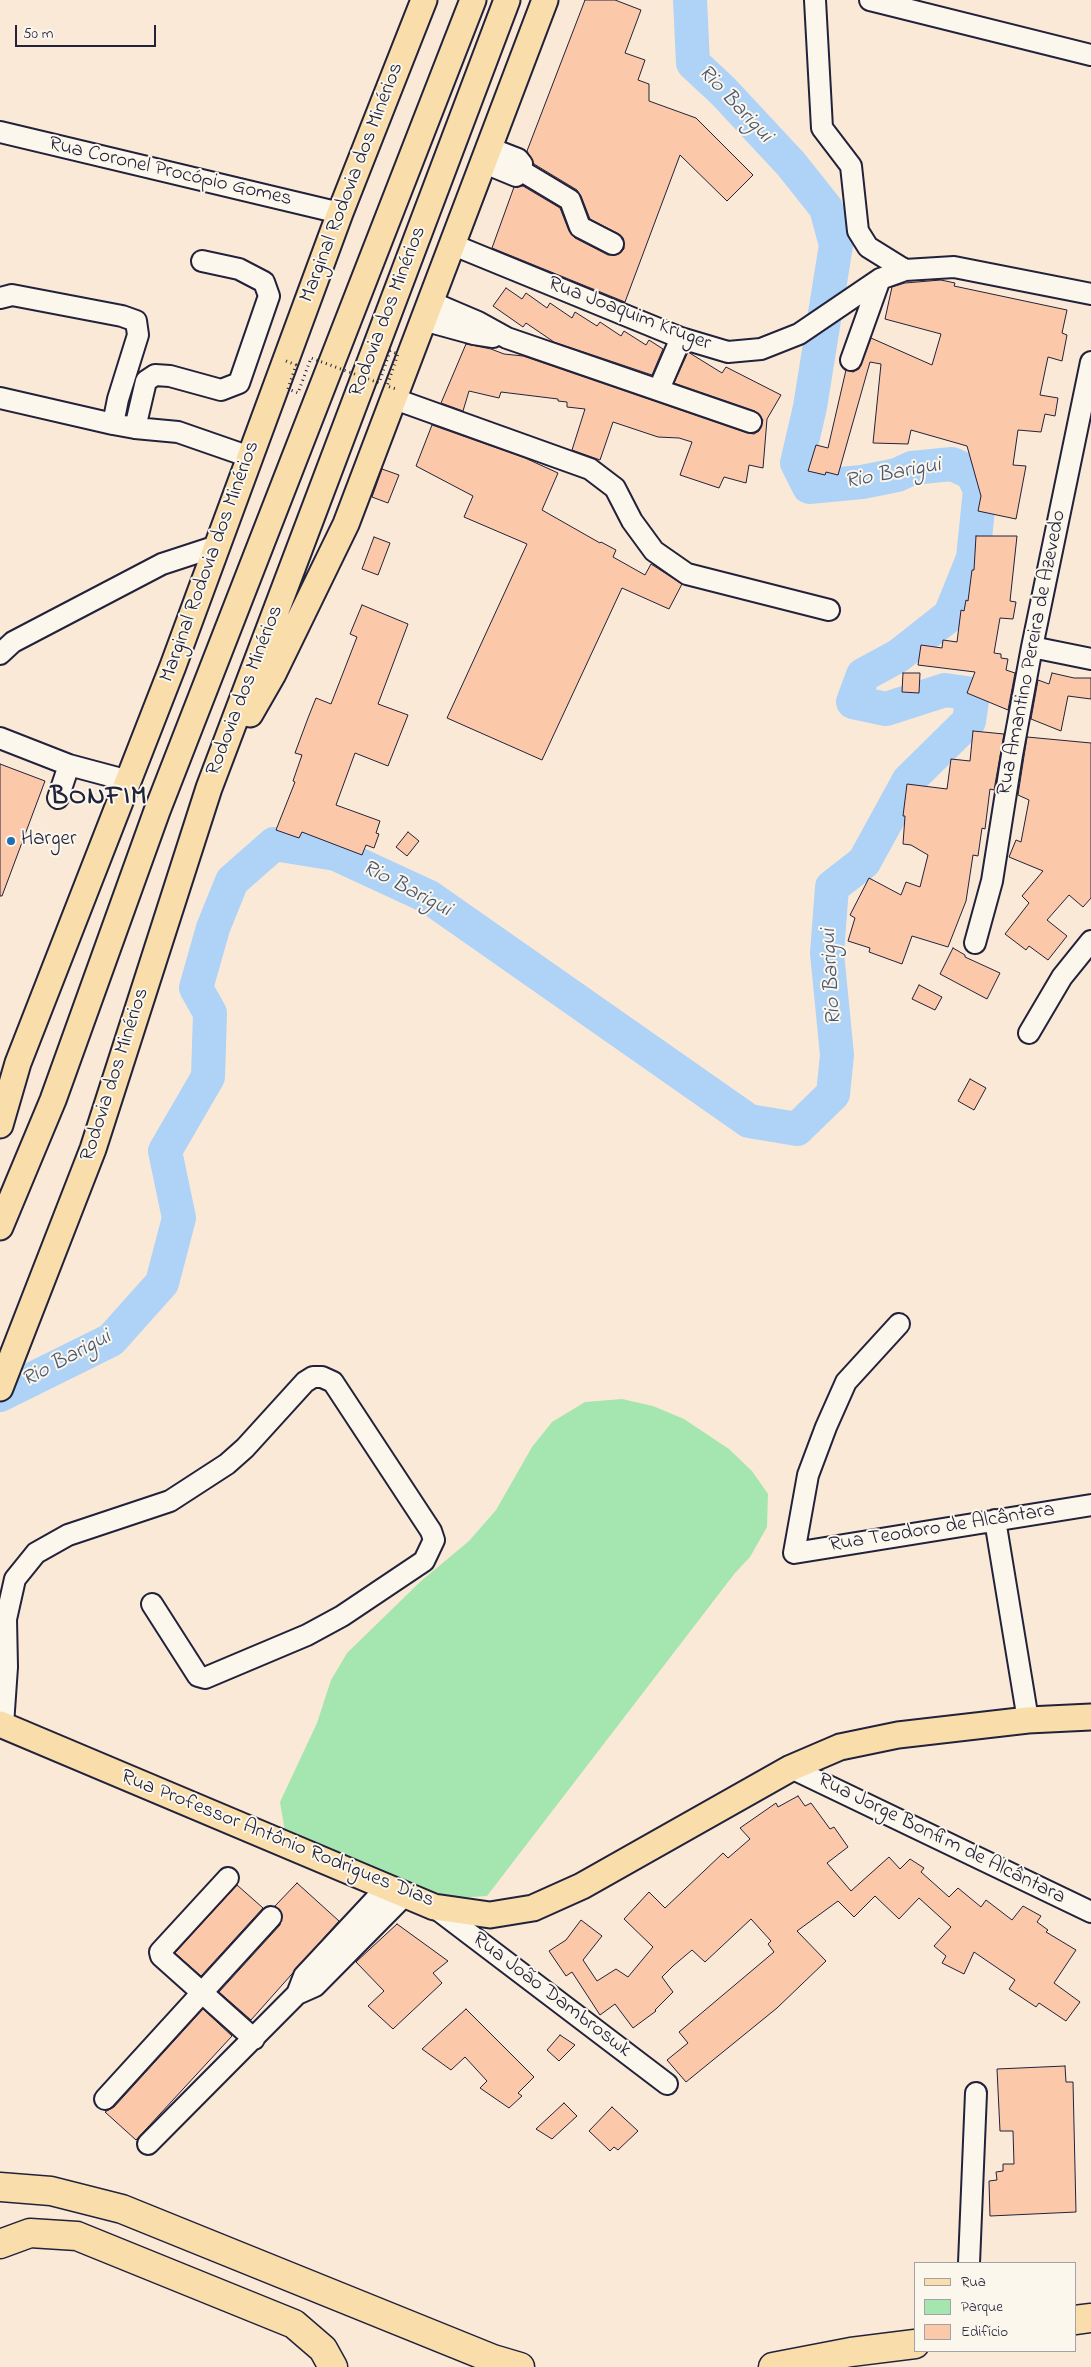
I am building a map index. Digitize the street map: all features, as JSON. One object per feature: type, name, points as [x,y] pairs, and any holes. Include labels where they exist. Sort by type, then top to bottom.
[{"type":"highway","points":[[0,2187],[51,2191],[122,2210],[493,2360],[520,2367]]},
{"type":"highway","points":[[0,2244],[30,2232],[77,2236],[294,2324],[323,2348],[333,2367]]},
{"type":"highway","points":[[1076,2320],[1091,2318]]},
{"type":"highway","points":[[773,2367],[851,2352],[914,2344]]},
{"type":"highway","points":[[835,2367],[914,2344]]},
{"type":"highway","points":[[872,2367],[914,2345]]},
{"type":"main road","name":"Marginal Rodovia dos Minérios","points":[[0,1125],[4,1093],[129,781],[340,213],[424,0]]},
{"type":"main road","name":"Rodovia dos Minérios","points":[[0,1226],[53,1100],[157,811],[473,0]]},
{"type":"main road","name":"Rodovia dos Minérios","points":[[0,1388],[93,1149],[209,788],[507,0]]},
{"type":"main road","points":[[209,788],[273,674],[346,524],[544,0]]},
{"type":"main road","name":"Rua Professor Antônio Rodrigues Dias","points":[[2,1724],[434,1907],[490,1915],[533,1908],[582,1886],[790,1768],[840,1747],[898,1735],[1028,1720],[1091,1717]]},
{"type":"street","points":[[815,0],[822,128],[851,166],[858,232],[868,247],[905,270]]},
{"type":"street","points":[[870,0],[1091,55]]},
{"type":"street","name":"Rua Coronel Procópio Gomes","points":[[0,132],[340,213]]},
{"type":"street","points":[[485,154],[516,176],[520,170],[570,200],[580,227],[613,244]]},
{"type":"street","name":"Rua Joaquim Kruger","points":[[451,244],[682,338],[728,352],[761,349],[799,334],[880,279],[905,270],[954,267],[1091,294]]},
{"type":"street","points":[[136,428],[146,381],[155,375],[170,376],[221,390],[239,383],[269,296],[264,282],[239,269],[202,261]]},
{"type":"street","points":[[851,360],[880,279]]},
{"type":"street","points":[[0,298],[12,295],[122,316],[136,321],[138,335],[118,399],[114,424]]},
{"type":"street","points":[[427,311],[474,334],[507,338],[751,422]]},
{"type":"street","points":[[659,389],[682,338]]},
{"type":"street","name":"Rua Amantino Pereira de Azevedo","points":[[974,943],[992,881],[1012,755],[1032,647],[1091,362]]},
{"type":"street","points":[[394,394],[590,469],[615,488],[632,521],[654,551],[688,574],[828,610]]},
{"type":"street","points":[[0,398],[114,424],[178,432],[250,457]]},
{"type":"street","points":[[0,654],[13,642],[162,564],[217,546]]},
{"type":"street","points":[[1032,647],[1091,659]]},
{"type":"street","points":[[0,738],[69,765],[129,781]]},
{"type":"street","points":[[58,798],[69,765]]},
{"type":"street","points":[[1029,1033],[1062,977],[1091,941]]},
{"type":"street","name":"Rua Teodoro de Alcântara","points":[[899,1324],[869,1354],[846,1382],[842,1390],[808,1475],[794,1553],[1091,1505]]},
{"type":"street","points":[[2,1724],[7,1667],[6,1619],[15,1579],[36,1553],[68,1535],[170,1501],[227,1464],[245,1448],[305,1382],[313,1377],[322,1377],[333,1382],[431,1531],[434,1540],[424,1561],[342,1616],[307,1635],[205,1678],[198,1676],[152,1604]]},
{"type":"street","points":[[995,1520],[1028,1720]]},
{"type":"street","name":"Rua Jorge Bonfim de Alcântara","points":[[790,1768],[1091,1912]]},
{"type":"street","points":[[228,1878],[160,1952],[161,1956],[254,2039]]},
{"type":"street","points":[[148,2144],[297,1994],[315,1986],[396,1891]]},
{"type":"street","name":"Rua João Dambroswk","points":[[434,1907],[667,2084]]},
{"type":"street","points":[[105,2099],[271,1917]]},
{"type":"street","points":[[970,2262],[976,2093]]},
{"type":"path","points":[[286,361],[296,365],[288,389],[298,393],[311,358],[379,383],[390,351],[398,354],[387,386],[394,394]]},
{"type":"green space","points":[[622,1399],[653,1406],[684,1419],[729,1449],[752,1471],[768,1494],[767,1527],[750,1557],[735,1573],[487,1896],[456,1898],[425,1895],[285,1832],[280,1802],[317,1723],[331,1680],[347,1653],[421,1581],[469,1541],[496,1510],[532,1447],[552,1422],[585,1402]]},
{"type":"building","points":[[585,0],[615,0],[641,10],[625,53],[645,60],[638,80],[649,84],[649,101],[696,118],[753,175],[727,201],[680,155],[625,302],[492,248],[514,187],[523,186],[560,208],[569,231],[575,238],[608,255],[619,254],[624,249],[623,238],[619,234],[590,219],[577,190],[534,164],[527,151]]},
{"type":"building","points":[[941,280],[955,283],[954,286],[1067,310],[1062,333],[1067,335],[1062,361],[1048,357],[1040,395],[1058,398],[1055,416],[1045,414],[1041,432],[1018,430],[1013,465],[1026,466],[1016,519],[978,511],[981,496],[967,446],[911,430],[908,444],[873,443],[881,364],[870,362],[838,475],[826,472],[825,475],[808,471],[816,445],[828,448],[846,370],[853,372],[859,369],[871,338],[932,365],[941,334],[885,319],[892,287],[905,283]]},
{"type":"building","points":[[506,288],[522,299],[526,293],[547,308],[550,303],[572,318],[575,312],[597,326],[600,322],[621,336],[624,331],[646,345],[649,340],[663,349],[652,375],[554,342],[526,323],[523,327],[493,306]]},
{"type":"building","points":[[466,344],[491,349],[504,354],[523,356],[754,434],[759,431],[763,420],[755,411],[674,383],[688,352],[722,373],[726,367],[781,395],[767,419],[763,468],[749,465],[746,483],[724,477],[719,488],[680,475],[692,442],[679,438],[658,437],[613,422],[600,460],[572,450],[585,409],[567,407],[567,402],[558,401],[558,399],[501,392],[499,398],[469,391],[463,411],[441,403]]},
{"type":"building","points":[[432,425],[525,458],[558,473],[542,510],[616,550],[613,557],[645,575],[651,564],[682,584],[669,609],[622,588],[542,760],[447,718],[527,544],[464,517],[473,496],[416,466]]},
{"type":"building","points":[[382,469],[399,475],[388,503],[372,497]]},
{"type":"building","points":[[976,536],[1017,536],[1010,601],[1016,602],[1013,619],[1000,618],[994,653],[1001,654],[1001,658],[1008,659],[1006,670],[1015,673],[1008,710],[967,693],[975,672],[918,665],[921,645],[942,648],[943,640],[957,642],[961,610],[964,611],[966,600],[968,601],[972,570],[974,570]]},
{"type":"building","points":[[374,537],[390,543],[378,575],[362,569]]},
{"type":"building","points":[[362,605],[408,624],[378,704],[408,715],[388,766],[355,753],[336,805],[380,821],[376,833],[379,834],[374,848],[366,845],[362,855],[302,832],[299,838],[276,830],[295,782],[293,781],[302,755],[295,753],[308,718],[316,698],[331,704],[357,637],[350,634]]},
{"type":"building","points":[[903,673],[920,673],[919,693],[902,692]]},
{"type":"building","points":[[1052,673],[1074,678],[1091,678],[1091,699],[1068,696],[1061,731],[1031,719],[1038,680],[1049,684]]},
{"type":"building","points":[[973,731],[1004,734],[994,790],[990,789],[985,829],[982,828],[978,856],[973,855],[966,901],[948,947],[912,936],[902,964],[869,952],[870,948],[848,941],[855,918],[850,915],[869,878],[901,895],[906,882],[920,887],[928,855],[911,845],[903,844],[905,816],[903,816],[907,784],[947,789],[951,759],[970,761]]},
{"type":"building","points":[[1027,737],[1091,743],[1091,898],[1083,907],[1069,895],[1047,920],[1067,936],[1048,960],[1029,946],[1026,950],[1005,934],[1029,903],[1022,896],[1043,871],[1009,857],[1016,840],[1021,842],[1029,800],[1018,795]]},
{"type":"building","name":"Harger","points":[[0,764],[45,781],[2,896],[0,896]]},
{"type":"building","points":[[408,832],[419,841],[407,856],[396,847]]},
{"type":"building","points":[[953,948],[965,955],[965,957],[1000,973],[987,999],[940,974]]},
{"type":"building","points":[[919,985],[942,997],[935,1010],[912,999]]},
{"type":"building","points":[[970,1079],[986,1088],[974,1110],[958,1101]]},
{"type":"building","points":[[798,1796],[805,1806],[811,1803],[830,1829],[834,1827],[848,1847],[827,1863],[851,1891],[889,1857],[900,1869],[910,1859],[924,1868],[921,1872],[949,1897],[958,1888],[981,1907],[986,1900],[1012,1920],[1023,1906],[1041,1916],[1037,1922],[1048,1930],[1046,1932],[1076,1950],[1054,1983],[1080,2002],[1066,2021],[1039,2003],[1036,2007],[1009,1989],[1015,1980],[974,1952],[964,1974],[942,1963],[946,1956],[934,1946],[951,1927],[919,1898],[899,1919],[875,1896],[854,1917],[838,1901],[797,1931],[826,1961],[777,2008],[686,2082],[667,2060],[688,2043],[679,2032],[774,1952],[768,1944],[771,1941],[751,1919],[705,1962],[692,1950],[673,1966],[662,1977],[673,1992],[656,2011],[633,2028],[615,2004],[600,2015],[572,1972],[566,1976],[549,1951],[566,1940],[581,1920],[602,1936],[583,1960],[597,1981],[616,1969],[628,1977],[653,1947],[624,1919],[649,1892],[665,1908],[723,1853],[728,1858],[750,1839],[740,1828],[776,1803],[778,1807]]},
{"type":"building","points":[[297,1883],[339,1921],[251,2020],[219,1992],[280,1925],[282,1914],[275,1906]]},
{"type":"building","points":[[237,1885],[263,1908],[201,1976],[175,1953]]},
{"type":"building","points":[[397,1924],[448,1961],[433,1973],[442,1983],[393,2029],[368,2006],[384,1991],[356,1962]]},
{"type":"building","points":[[203,2009],[232,2036],[136,2140],[105,2112],[114,2107]]},
{"type":"building","points":[[466,2009],[534,2077],[518,2093],[522,2096],[509,2108],[480,2088],[487,2081],[465,2057],[451,2070],[422,2049]]},
{"type":"building","points":[[560,2035],[575,2045],[559,2061],[547,2050]]},
{"type":"building","points":[[1065,2066],[1066,2082],[1073,2082],[1076,2212],[990,2216],[989,2181],[997,2180],[996,2172],[1003,2171],[1003,2164],[1014,2164],[1013,2131],[1000,2131],[997,2069]]},
{"type":"building","points":[[564,2103],[577,2116],[552,2139],[536,2129]]},
{"type":"building","points":[[612,2107],[638,2131],[618,2150],[614,2147],[610,2151],[589,2131]]},
{"type":"waterway","name":"Rio Barigui","points":[[0,1395],[111,1340],[162,1283],[179,1218],[165,1151],[208,1077],[210,1013],[196,988],[213,928],[232,881],[274,844],[336,854],[429,897],[749,1121],[797,1129],[833,1094],[837,1055],[827,953],[832,887],[864,862],[909,780],[969,721],[973,694],[945,690],[886,709],[853,702],[863,675],[898,656],[950,615],[973,558],[980,490],[972,473],[952,464],[912,468],[897,475],[862,482],[809,487],[797,463],[810,407],[836,245],[826,208],[791,164],[723,91],[693,63],[690,0]]},
{"type":"place","name":"Harger","points":[[11,841]]},
{"type":"district","name":"BONFIM","points":[[99,799]]}]
